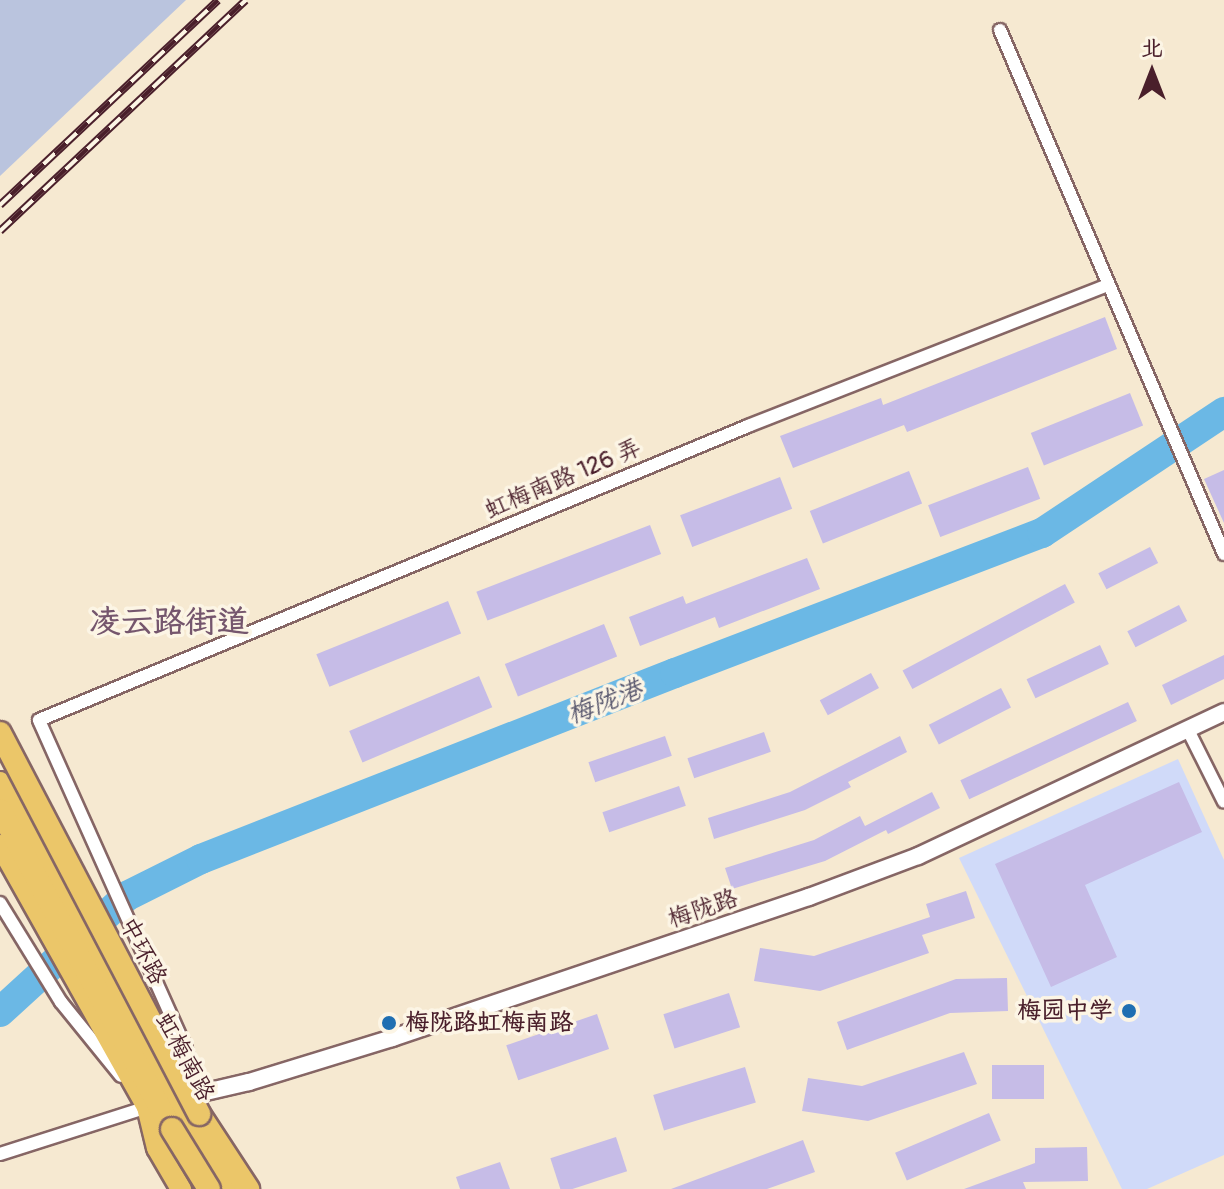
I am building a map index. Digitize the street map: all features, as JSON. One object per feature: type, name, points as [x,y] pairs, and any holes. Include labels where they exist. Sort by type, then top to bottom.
[{"type":"highway","name":"中环路","points":[[0,733],[199,1114],[248,1189]]},
{"type":"highway","points":[[0,810],[172,1129],[209,1189]]},
{"type":"main road","name":"虹梅南路","points":[[0,782],[187,1096],[255,1189]]},
{"type":"main road","name":"虹梅南路","points":[[0,845],[147,1107],[157,1148],[181,1189]]},
{"type":"main road","name":"虹梅南路","points":[[187,1096],[229,1189]]},
{"type":"main road","name":"虹梅南路","points":[[147,1107],[175,1135],[209,1189]]},
{"type":"street","points":[[1000,30],[1224,554]]},
{"type":"street","name":"虹梅南路 126 弄","points":[[187,1096],[186,1049],[39,720],[762,420],[1107,285]]},
{"type":"street","name":"梅陇路","points":[[187,1096],[249,1082],[392,1038],[809,897],[918,856],[1224,712]]},
{"type":"street","points":[[1188,730],[1224,802]]},
{"type":"street","points":[[0,903],[61,1002],[147,1107],[0,1154]]},
{"type":"shaded area","points":[[0,0],[186,0],[0,176]]},
{"type":"shaded area","name":"梅园中学","points":[[1178,759],[1224,860],[1224,1155],[1147,1189],[1122,1189],[959,858]]},
{"type":"building","points":[[1105,317],[1117,349],[907,432],[904,425],[793,468],[780,436],[881,398],[883,405]]},
{"type":"building","points":[[1130,393],[1143,425],[1044,466],[1031,433]]},
{"type":"building","points":[[1028,467],[1040,499],[940,537],[928,505]]},
{"type":"building","points":[[1224,470],[1224,523],[1204,479]]},
{"type":"building","points":[[909,471],[922,503],[823,544],[810,511]]},
{"type":"building","points":[[780,477],[792,509],[692,547],[680,515]]},
{"type":"building","points":[[650,525],[661,554],[487,621],[476,592]]},
{"type":"building","points":[[1150,547],[1158,563],[1106,589],[1098,573]]},
{"type":"building","points":[[807,558],[820,589],[719,628],[715,617],[640,646],[629,617],[683,596],[686,604]]},
{"type":"building","points":[[1065,584],[1075,603],[912,689],[903,670]]},
{"type":"building","points":[[448,601],[461,633],[329,687],[316,654]]},
{"type":"building","points":[[1179,605],[1187,621],[1135,647],[1127,631]]},
{"type":"building","points":[[604,624],[617,656],[518,697],[505,664]]},
{"type":"building","points":[[1100,645],[1109,664],[1035,698],[1027,679]]},
{"type":"building","points":[[1224,655],[1224,679],[1171,705],[1162,685]]},
{"type":"building","points":[[871,673],[879,688],[828,715],[820,700]]},
{"type":"building","points":[[479,676],[492,707],[362,762],[349,731]]},
{"type":"building","points":[[1001,688],[1011,708],[939,744],[929,725]]},
{"type":"building","points":[[1128,702],[1137,721],[969,799],[960,780]]},
{"type":"building","points":[[764,732],[771,752],[694,778],[687,758]]},
{"type":"building","points":[[665,736],[672,756],[595,782],[588,762]]},
{"type":"building","points":[[900,736],[907,752],[848,782],[851,787],[805,810],[714,839],[708,818],[790,792]]},
{"type":"building","points":[[1179,782],[1202,832],[1085,885],[1117,957],[1051,987],[995,864]]},
{"type":"building","points":[[679,786],[686,806],[609,832],[602,812]]},
{"type":"building","points":[[932,792],[940,808],[888,834],[886,830],[825,861],[732,889],[725,868],[814,840],[860,816],[865,826]]},
{"type":"building","points":[[966,891],[975,918],[922,935],[929,953],[820,991],[754,981],[760,948],[814,956],[930,917],[926,904]]},
{"type":"building","points":[[1007,978],[1008,1011],[950,1013],[847,1050],[837,1022],[956,979]]},
{"type":"building","points":[[729,993],[740,1027],[675,1049],[663,1014]]},
{"type":"building","points":[[597,1014],[609,1049],[518,1080],[506,1045]]},
{"type":"building","points":[[964,1052],[977,1084],[868,1121],[802,1111],[808,1078],[862,1086]]},
{"type":"building","points":[[992,1065],[1044,1065],[1044,1099],[992,1099]]},
{"type":"building","points":[[745,1067],[756,1102],[664,1130],[653,1095]]},
{"type":"building","points":[[989,1113],[1001,1141],[907,1180],[895,1153]]},
{"type":"building","points":[[616,1137],[627,1171],[572,1189],[560,1189],[550,1158]]},
{"type":"building","points":[[803,1140],[815,1172],[767,1189],[671,1189]]},
{"type":"building","points":[[1087,1147],[1088,1181],[1023,1182],[1026,1189],[964,1189],[1035,1163],[1035,1148]]},
{"type":"building","points":[[500,1162],[510,1189],[460,1189],[456,1177]]},
{"type":"waterway","name":"梅陇港","points":[[0,1012],[127,896],[201,859],[1042,533],[1224,412]]},
{"type":"railway","points":[[0,205],[218,0]]},
{"type":"railway","points":[[0,231],[246,0]]},
{"type":"place","name":"梅园中学","points":[[1129,1011]]},
{"type":"place","name":"梅陇路虹梅南路","points":[[389,1023]]},
{"type":"district","name":"凌云路街道","points":[[169,622]]}]
